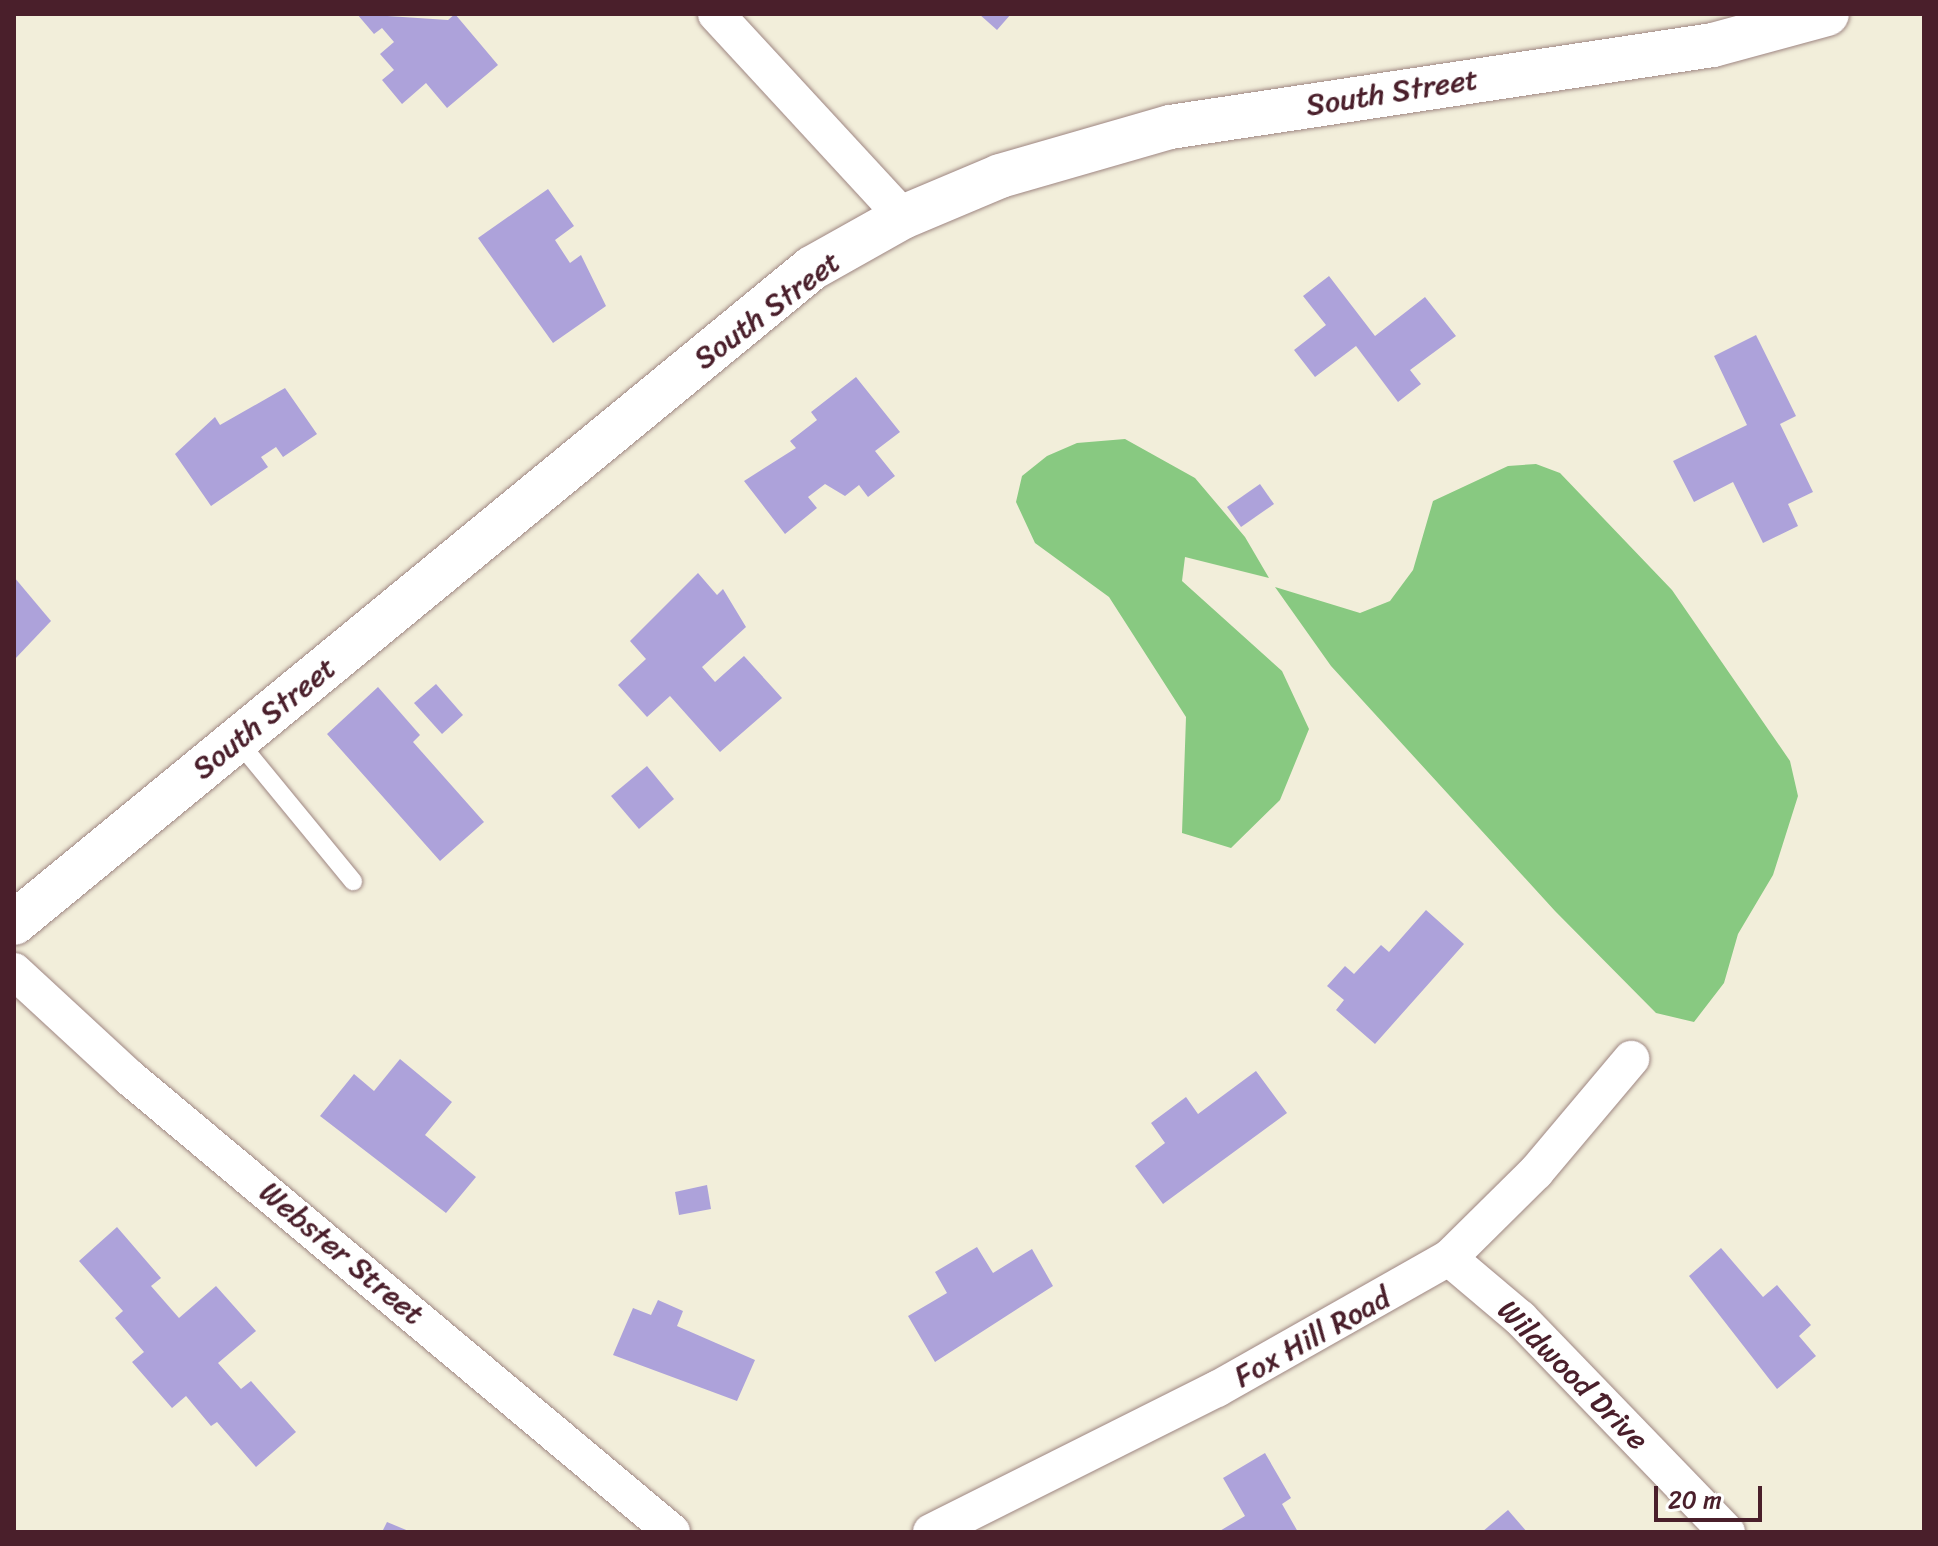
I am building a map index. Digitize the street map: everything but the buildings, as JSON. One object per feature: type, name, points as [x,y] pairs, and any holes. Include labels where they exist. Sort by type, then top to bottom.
[{"type":"street","points":[[716,14],[903,217]]},
{"type":"street","name":"South Street","points":[[14,923],[812,268],[903,217],[1000,176],[1170,127],[1713,45],[1827,14]]},
{"type":"street","name":"Webster Street","points":[[14,971],[130,1078],[672,1532]]},
{"type":"street","name":"Fox Hill Road","points":[[931,1532],[1217,1389],[1449,1258],[1536,1172],[1631,1059]]},
{"type":"street","name":"Wildwood Drive","points":[[1449,1258],[1520,1318],[1727,1532]]},
{"type":"lane","points":[[237,740],[353,881]]},
{"type":"green space","points":[[1125,439],[1195,478],[1245,537],[1269,578],[1185,557],[1182,581],[1282,671],[1309,729],[1280,800],[1231,848],[1182,833],[1186,717],[1109,597],[1035,543],[1016,502],[1022,476],[1047,456],[1077,443]]},
{"type":"green space","points":[[1536,464],[1560,473],[1672,590],[1790,761],[1798,796],[1773,875],[1738,934],[1724,983],[1694,1022],[1656,1013],[1555,911],[1331,666],[1275,587],[1360,613],[1390,601],[1413,570],[1433,501],[1508,466]]}]
